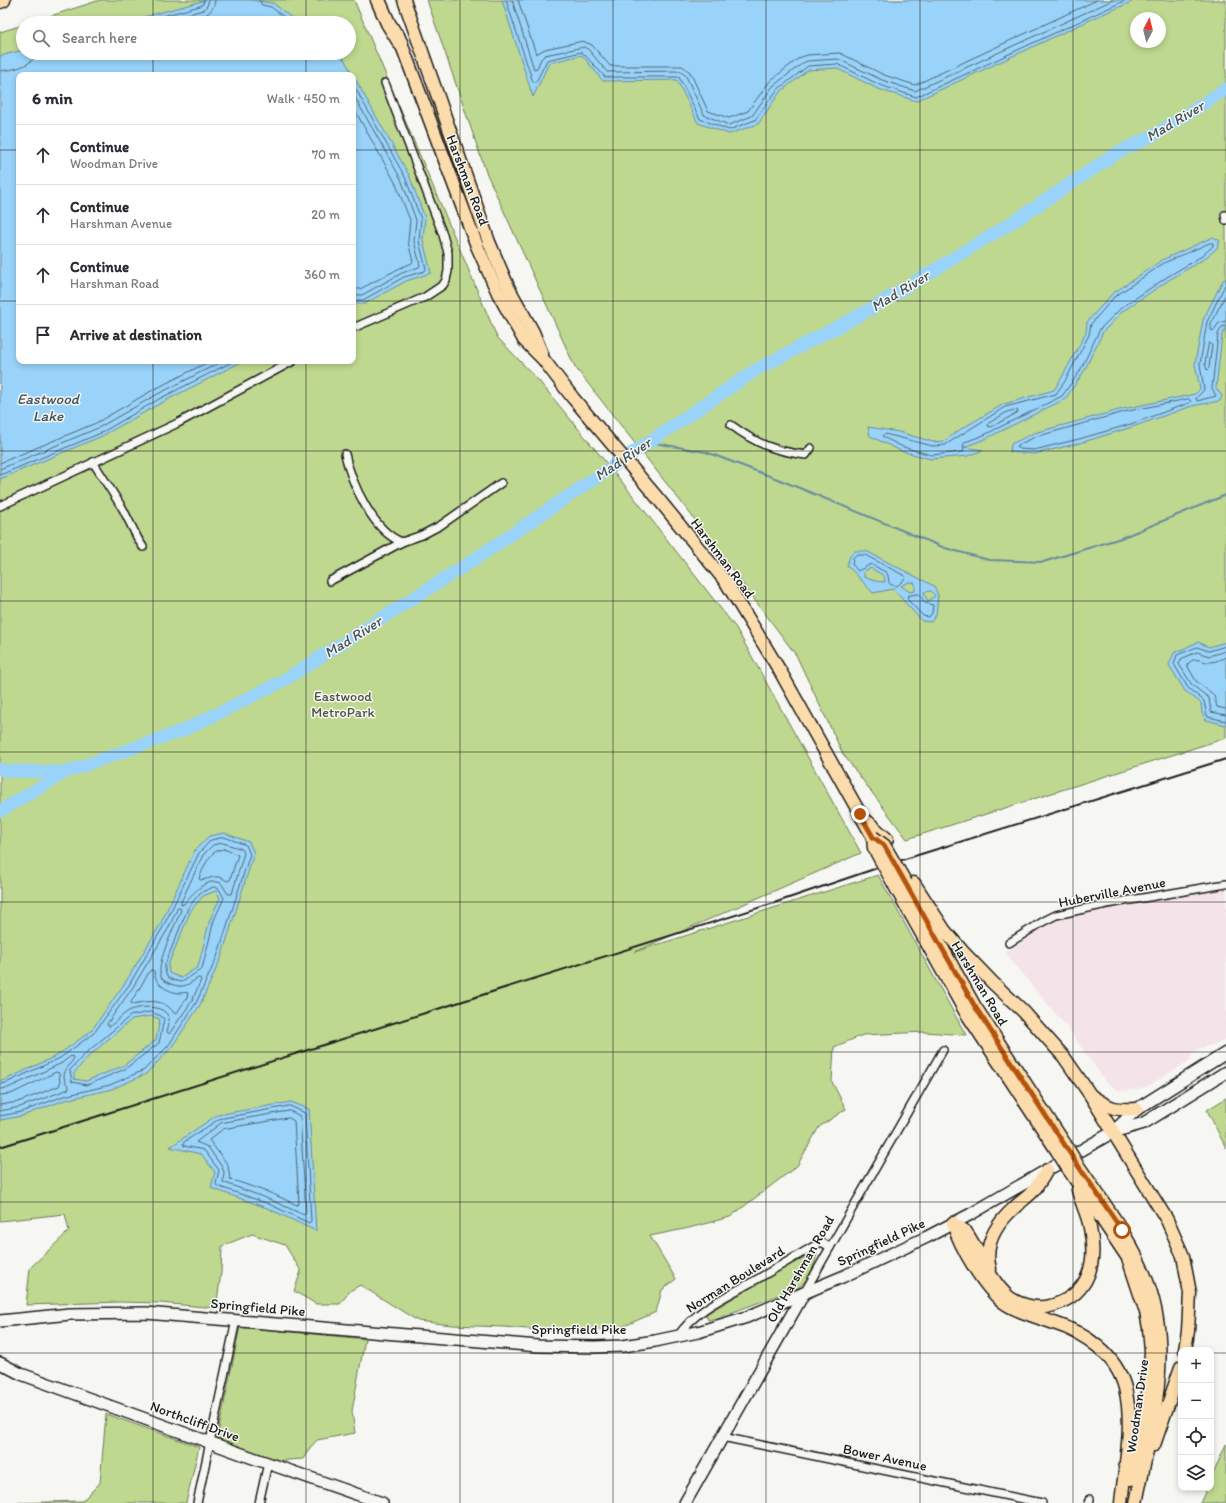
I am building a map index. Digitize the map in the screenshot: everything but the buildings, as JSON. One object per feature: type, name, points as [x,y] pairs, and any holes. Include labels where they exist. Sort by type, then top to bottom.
[{"type":"highway","points":[[378,0],[388,23],[401,44]]},
{"type":"main road","name":"Harshman Road","points":[[385,0],[477,246],[498,293],[524,340],[543,359],[572,398],[660,501],[733,592],[784,678],[873,837],[874,848],[905,884],[965,1011],[1060,1147],[1073,1171]]},
{"type":"main road","name":"Harshman Road","points":[[404,0],[489,242],[509,289],[533,332],[543,359]]},
{"type":"main road","points":[[860,814],[887,839],[905,884],[945,931],[993,983],[1023,1010],[1064,1058],[1091,1096],[1167,1220],[1183,1256],[1190,1293],[1185,1347]]},
{"type":"main road","name":"Springfield Pike","points":[[1113,1132],[1137,1109],[1226,1053]]},
{"type":"main road","name":"Springfield Pike","points":[[0,1321],[64,1314],[146,1313],[566,1347],[623,1346],[655,1341],[723,1325],[746,1317],[804,1293],[915,1243],[1113,1132],[1144,1123],[1226,1072]]},
{"type":"main road","points":[[1091,1096],[1113,1109],[1137,1109]]},
{"type":"main road","points":[[995,1281],[989,1265],[988,1255],[992,1236],[1002,1220],[1033,1191],[1047,1170]]},
{"type":"main road","points":[[953,1223],[966,1232],[995,1281],[1011,1298],[1019,1303],[1041,1307],[1052,1306],[1062,1302],[1072,1296],[1081,1287],[1092,1266],[1092,1241],[1090,1227],[1073,1171]]},
{"type":"main road","name":"Woodman Drive","points":[[1073,1171],[1128,1258],[1135,1275],[1149,1328],[1151,1352],[1148,1394],[1126,1503]]},
{"type":"main road","name":"Woodman Drive","points":[[1073,1171],[1122,1230],[1149,1285],[1156,1315],[1160,1353],[1158,1382],[1154,1411],[1136,1503]]},
{"type":"main road","points":[[953,1223],[957,1237],[991,1292],[1014,1309],[1076,1332],[1099,1347],[1110,1359],[1118,1372],[1124,1386],[1129,1416],[1128,1443],[1121,1503]]},
{"type":"main road","name":"Old Harshman Road","points":[[685,1503],[804,1293]]},
{"type":"main road","name":"Northcliff Drive","points":[[0,1363],[21,1374],[382,1503]]},
{"type":"main road","points":[[1136,1503],[1178,1376]]},
{"type":"street","points":[[356,327],[429,295],[443,285],[448,275],[448,253],[443,235],[385,83]]},
{"type":"street","points":[[0,506],[178,422],[286,364]]},
{"type":"street","points":[[731,425],[753,440],[772,449],[806,455],[811,448]]},
{"type":"street","points":[[345,454],[360,497],[381,527],[392,537],[402,542]]},
{"type":"street","points":[[93,462],[123,509],[143,547]]},
{"type":"street","points":[[330,581],[402,542],[422,535],[442,525],[501,483]]},
{"type":"street","name":"Huberville Avenue","points":[[1009,943],[1056,915],[1107,904],[1226,884]]},
{"type":"street","name":"Old Harshman Road","points":[[804,1293],[943,1050]]},
{"type":"street","name":"Norman Boulevard","points":[[678,1336],[693,1317],[714,1304],[821,1242],[830,1247]]},
{"type":"street","points":[[197,1503],[236,1320]]},
{"type":"street","name":"Bower Avenue","points":[[722,1437],[1042,1503]]},
{"type":"street","points":[[259,1503],[268,1463]]},
{"type":"shaded area","points":[[1226,888],[1226,1039],[1194,1052],[1189,1061],[1148,1086],[1124,1091],[1118,1090],[1106,1082],[1066,1026],[1013,963],[1006,952],[1049,922],[1068,915]]},
{"type":"green space","name":"Eastwood MetroPark","points":[[100,0],[354,0],[497,337],[539,381],[622,482],[736,628],[861,853],[634,952],[878,875],[966,1035],[925,1032],[863,1035],[834,1047],[832,1082],[846,1109],[819,1127],[797,1166],[730,1217],[689,1228],[650,1236],[676,1279],[662,1290],[656,1312],[622,1327],[573,1333],[504,1327],[452,1325],[418,1321],[360,1285],[350,1291],[340,1304],[316,1304],[294,1291],[301,1271],[285,1245],[252,1234],[222,1246],[221,1273],[216,1308],[160,1303],[120,1302],[26,1305],[30,1268],[69,1231],[65,1214],[0,1221],[0,32],[16,27],[16,60],[356,60],[356,16],[51,16]]},
{"type":"green space","points":[[427,0],[1226,0],[1226,738],[907,839],[843,754],[796,655],[692,516],[575,367],[486,172]]},
{"type":"green space","points":[[1226,1098],[1226,1148],[1207,1110]]},
{"type":"green space","points":[[813,1251],[817,1254],[813,1269],[798,1288],[708,1320],[706,1314]]},
{"type":"green space","points":[[240,1327],[365,1339],[352,1411],[355,1433],[317,1440],[303,1459],[275,1461],[217,1438]]},
{"type":"green space","points":[[106,1414],[199,1447],[186,1503],[14,1503],[82,1501],[100,1483]]},
{"type":"green space","points":[[1226,1444],[1226,1503],[1200,1503],[1206,1491],[1214,1491],[1214,1472]]},
{"type":"water","points":[[206,0],[250,0],[273,3],[289,16],[148,16]]},
{"type":"water","points":[[502,0],[1136,0],[916,101],[878,89],[836,68],[808,70],[780,92],[758,124],[729,134],[698,123],[677,80],[603,81],[582,55],[549,63],[533,97]]},
{"type":"water","name":"Eastwood Lake","points":[[16,52],[16,60],[345,60],[351,72],[16,72],[16,364],[237,364],[161,403],[102,436],[0,479],[0,56]]},
{"type":"water","points":[[356,80],[409,175],[425,218],[423,240],[431,273],[406,281],[364,304],[356,304]]},
{"type":"water","points":[[1213,237],[1220,241],[1217,248],[1204,259],[1169,280],[1123,311],[1103,332],[1083,373],[1065,399],[985,439],[964,447],[983,450],[968,456],[931,459],[901,451],[870,436],[868,427],[899,432],[933,442],[944,441],[961,429],[1004,404],[1054,390],[1086,333],[1087,322],[1112,294],[1162,260]]},
{"type":"water","points":[[1226,279],[1226,327],[1222,335],[1216,388],[1222,396],[1220,401],[1192,406],[1080,443],[1034,454],[1010,452],[1011,444],[1034,433],[1123,409],[1195,394],[1200,389],[1195,364],[1203,320],[1223,280]]},
{"type":"water","points":[[855,551],[866,551],[934,586],[938,595],[936,615],[931,622],[922,621],[893,589],[873,593],[847,565],[850,556]],"holes":[[[871,568],[884,576],[885,582],[875,581],[864,577],[864,571]],[[909,582],[915,583],[915,591],[910,592],[901,586]],[[931,591],[935,596],[928,601],[924,592]]]},
{"type":"water","points":[[1198,642],[1209,647],[1226,642],[1226,725],[1206,720],[1202,713],[1201,703],[1185,691],[1169,665],[1174,653]]},
{"type":"water","points":[[224,833],[249,842],[254,853],[221,958],[200,1005],[171,1048],[146,1074],[112,1089],[65,1100],[22,1116],[0,1120],[0,1081],[58,1055],[91,1031],[125,983],[160,925],[195,850],[209,836]],"holes":[[[216,891],[220,898],[210,919],[198,967],[181,978],[169,973],[168,965],[191,910],[203,896]],[[151,1016],[160,1019],[156,1040],[123,1066],[86,1081],[74,1079],[74,1073],[89,1056],[132,1019]]]},
{"type":"water","points":[[291,1102],[309,1109],[316,1231],[267,1208],[211,1188],[215,1172],[201,1154],[170,1147],[217,1115]]},
{"type":"waterway","name":"Mad River","points":[[0,769],[8,771],[66,772],[184,730],[281,682],[469,563],[756,370],[869,310],[1016,220],[1117,153],[1156,134],[1226,89]]},
{"type":"waterway","points":[[649,442],[706,452],[780,480],[945,548],[989,560],[1043,562],[1121,538],[1226,495]]},
{"type":"waterway","points":[[0,811],[66,772]]},
{"type":"railway","points":[[0,1147],[774,903],[889,864],[1226,759]]},
{"type":"route","points":[[860,814],[873,837],[884,845],[974,1005],[1077,1164],[1122,1230]]}]
